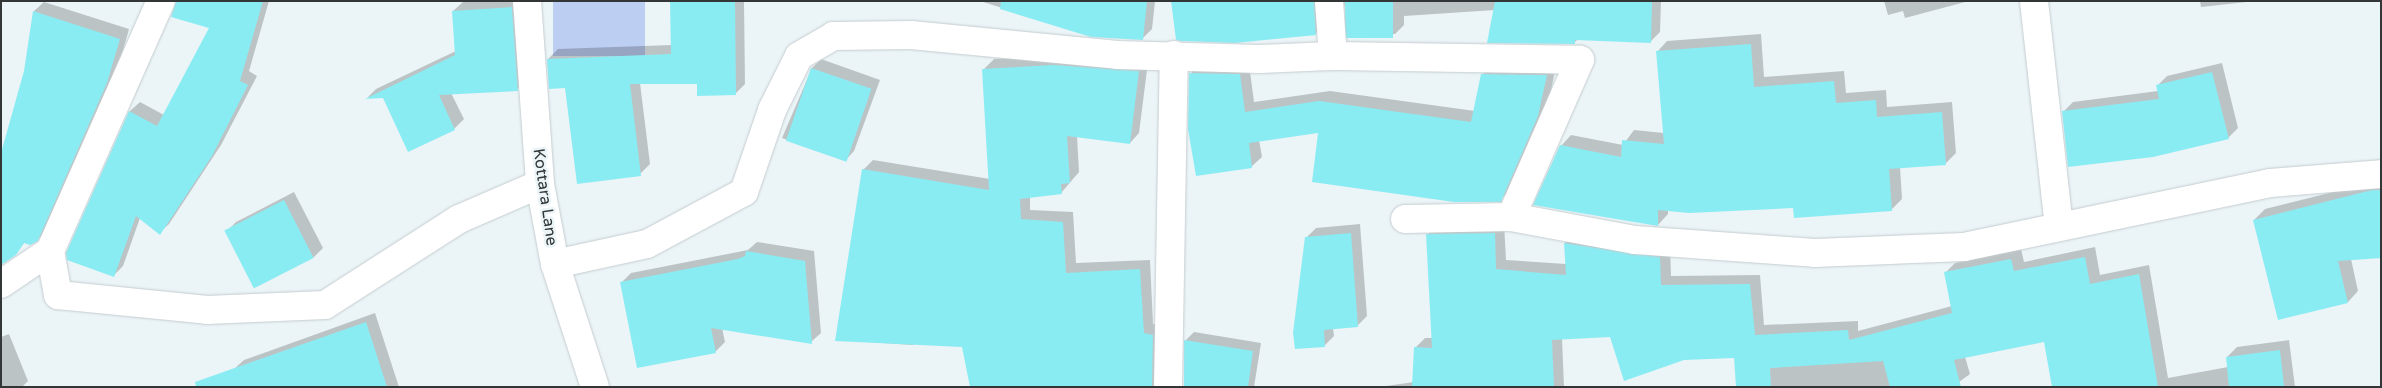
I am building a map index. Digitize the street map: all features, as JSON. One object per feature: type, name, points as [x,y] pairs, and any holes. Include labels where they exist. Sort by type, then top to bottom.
[{"type":"street","points":[[1,284],[50,251],[161,1]]},
{"type":"street","name":"Kottara Lane","points":[[527,1],[540,184],[555,264],[595,387]]},
{"type":"street","points":[[1329,1],[1333,56]]},
{"type":"street","points":[[2034,1],[2059,227]]},
{"type":"street","points":[[555,264],[647,244],[744,192],[772,110],[799,56],[833,36],[911,34],[1117,55],[1174,55],[1260,59],[1333,56],[1580,60],[1511,217]]},
{"type":"street","points":[[1168,387],[1174,55]]},
{"type":"street","points":[[1406,219],[1511,217],[1635,240],[1815,253],[1964,247],[2270,183],[2381,174]]},
{"type":"street","points":[[50,251],[58,295],[207,310],[325,305],[459,219],[540,184]]},
{"type":"water","points":[[553,1],[645,1],[645,56],[553,56]]},
{"type":"building","points":[[176,1],[263,1],[240,81],[248,85],[212,156],[160,235],[136,216],[114,277],[67,260],[66,253],[129,111],[157,126],[209,28],[171,17]]},
{"type":"building","points":[[670,1],[735,1],[736,95],[697,96],[697,84],[630,84],[641,176],[577,184],[565,88],[549,89],[547,59],[671,54]]},
{"type":"building","points":[[1001,1],[1147,1],[1143,40],[1091,37],[1000,9]]},
{"type":"building","points":[[1171,1],[1314,1],[1316,35],[1235,43],[1176,40]]},
{"type":"building","points":[[1345,1],[1393,1],[1393,38],[1345,38]]},
{"type":"building","points":[[1495,1],[1652,1],[1651,43],[1575,40],[1575,44],[1487,43]]},
{"type":"building","points":[[512,7],[518,91],[439,95],[455,130],[408,152],[383,98],[365,99],[455,55],[452,11]]},
{"type":"building","points":[[33,11],[120,39],[107,83],[38,241],[30,245],[24,243],[16,255],[1,265],[1,153],[24,71]]},
{"type":"building","points":[[1751,44],[1754,87],[1834,81],[1836,103],[1876,100],[1877,117],[1942,112],[1946,165],[1889,169],[1892,211],[1794,218],[1793,208],[1689,213],[1658,210],[1658,226],[1533,205],[1560,145],[1621,157],[1622,140],[1664,144],[1656,51]]},
{"type":"building","points":[[1054,65],[1139,71],[1130,144],[1067,136],[1070,183],[1061,184],[1062,194],[1020,199],[1021,219],[1063,222],[1066,273],[1140,269],[1144,333],[1153,335],[1152,387],[970,387],[962,347],[835,341],[862,169],[989,190],[982,69]]},
{"type":"building","points":[[811,68],[872,89],[846,162],[786,141]]},
{"type":"building","points":[[2212,72],[2229,139],[2153,157],[2068,167],[2062,111],[2159,99],[2156,85]]},
{"type":"building","points":[[1189,73],[1240,74],[1245,112],[1319,101],[1471,122],[1481,74],[1547,75],[1538,116],[1501,202],[1454,202],[1312,182],[1318,133],[1249,143],[1252,168],[1196,176],[1188,129]]},
{"type":"building","points":[[2372,190],[2381,190],[2381,258],[2338,261],[2348,303],[2278,320],[2253,220]]},
{"type":"building","points":[[284,200],[314,258],[254,288],[224,230]]},
{"type":"building","points":[[1351,233],[1358,327],[1324,330],[1325,347],[1295,349],[1293,333],[1305,237]]},
{"type":"building","points":[[1495,233],[1496,269],[1566,275],[1564,243],[1660,257],[1661,285],[1750,284],[1755,335],[1848,330],[1849,340],[1952,313],[1944,272],[2011,259],[2014,271],[2085,257],[2090,284],[2139,274],[2158,387],[2052,387],[2044,342],[1954,360],[1961,387],[1890,387],[1883,361],[1770,368],[1771,387],[1736,387],[1734,358],[1684,360],[1624,381],[1610,337],[1552,340],[1554,387],[1412,387],[1414,347],[1432,348],[1426,234]]},
{"type":"building","points":[[746,251],[805,261],[812,344],[711,328],[716,353],[637,368],[620,282],[738,259],[745,256]]},
{"type":"building","points":[[366,322],[387,387],[196,387],[195,382]]},
{"type":"building","points":[[1184,340],[1253,351],[1248,387],[1184,387]]},
{"type":"building","points":[[2280,350],[2284,387],[2229,387],[2226,357]]}]
